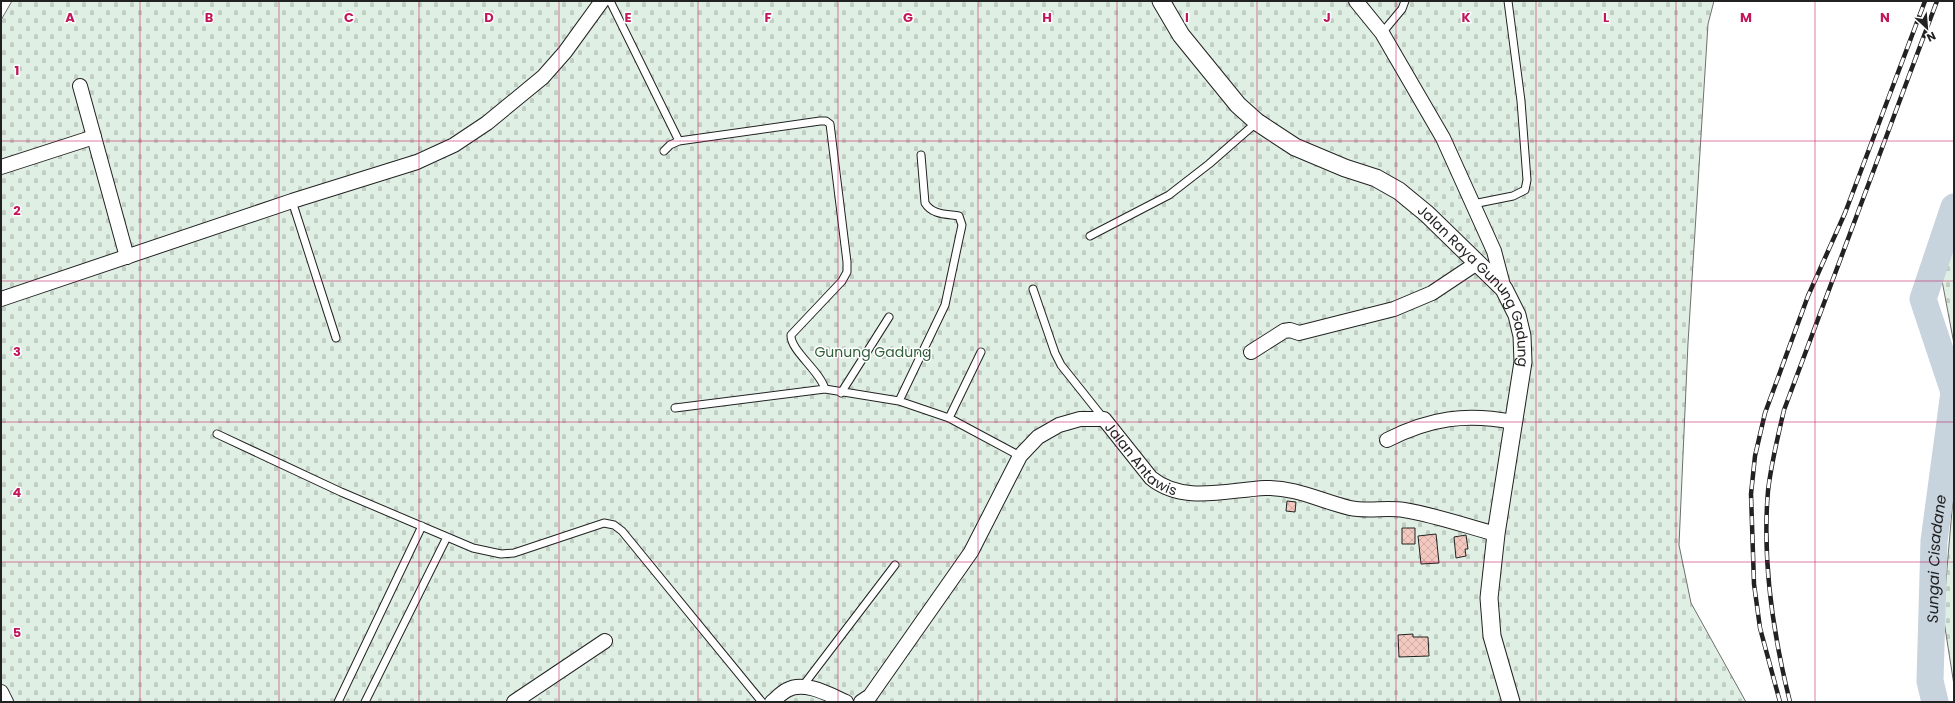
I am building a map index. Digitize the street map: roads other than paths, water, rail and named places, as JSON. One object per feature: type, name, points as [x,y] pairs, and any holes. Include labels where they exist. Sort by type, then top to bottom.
[{"type":"street","points":[[1,299],[292,201],[417,162],[454,145],[487,123],[543,77],[565,52],[602,1]]},
{"type":"street","name":"Jalan Raya Gunung Gadung","points":[[1161,1],[1185,41],[1238,105],[1257,122],[1295,148],[1345,168],[1376,178],[1399,191],[1426,214],[1504,290],[1517,315],[1522,336],[1523,362],[1496,534],[1489,598],[1492,636],[1511,702]]},
{"type":"street","points":[[1356,1],[1382,33],[1443,138],[1494,251],[1504,290]]},
{"type":"street","points":[[80,86],[127,257]]},
{"type":"street","points":[[1,167],[94,137]]},
{"type":"street","points":[[1251,352],[1284,331],[1290,330],[1299,333],[1394,309],[1432,293],[1477,263]]},
{"type":"street","points":[[1387,440],[1410,428],[1430,422],[1454,418],[1489,417],[1513,422]]},
{"type":"street","name":"Jalan Antawis","points":[[861,702],[870,696],[971,552],[1020,456],[1038,437],[1059,426],[1080,419],[1104,419],[1151,478],[1160,486],[1171,491],[1197,494],[1264,488],[1293,490],[1348,508],[1370,510],[1405,510],[1496,534]]},
{"type":"street","points":[[514,702],[605,641]]},
{"type":"street","points":[[772,702],[786,690],[802,687],[846,702]]},
{"type":"street","points":[[1,692],[6,702]]},
{"type":"lane","points":[[610,1],[679,141]]},
{"type":"lane","points":[[1382,33],[1402,9],[1405,1]]},
{"type":"lane","points":[[1473,204],[1513,196],[1525,190],[1527,180],[1521,101],[1508,1]]},
{"type":"lane","points":[[664,151],[670,145],[679,141],[820,121],[826,121],[830,124],[841,208],[847,272],[842,281],[790,335],[793,344],[819,375],[825,389]]},
{"type":"lane","points":[[1090,236],[1169,195],[1209,164],[1257,122]]},
{"type":"lane","points":[[899,401],[945,305],[962,225],[959,216],[928,209],[925,203],[921,155]]},
{"type":"lane","points":[[292,201],[336,338]]},
{"type":"lane","points":[[1034,289],[1054,353],[1061,365],[1104,419]]},
{"type":"lane","points":[[841,393],[889,317]]},
{"type":"lane","points":[[949,418],[981,352]]},
{"type":"lane","points":[[674,408],[825,389],[841,393],[899,401],[949,418],[1020,456]]},
{"type":"lane","points":[[217,434],[340,492],[447,537],[488,552],[514,553],[604,523],[614,525],[622,531],[762,702]]},
{"type":"lane","points":[[338,702],[422,526]]},
{"type":"lane","points":[[365,702],[447,537]]},
{"type":"lane","points":[[802,687],[895,565]]},
{"type":"waterway","name":"Sungai Cisadane","points":[[1954,207],[1923,299],[1954,392]]},
{"type":"waterway","name":"Sungai Cisadane","points":[[1935,702],[1930,681],[1934,541],[1954,392]]},
{"type":"railway","points":[[1780,702],[1760,628],[1754,584],[1751,494],[1755,456],[1765,413],[1808,296],[1845,213],[1925,1]]},
{"type":"railway","points":[[1790,702],[1774,624],[1768,571],[1768,491],[1775,450],[1784,410],[1937,1]]},
{"type":"park label","name":"Gunung Gadung","points":[[873,352]]}]
